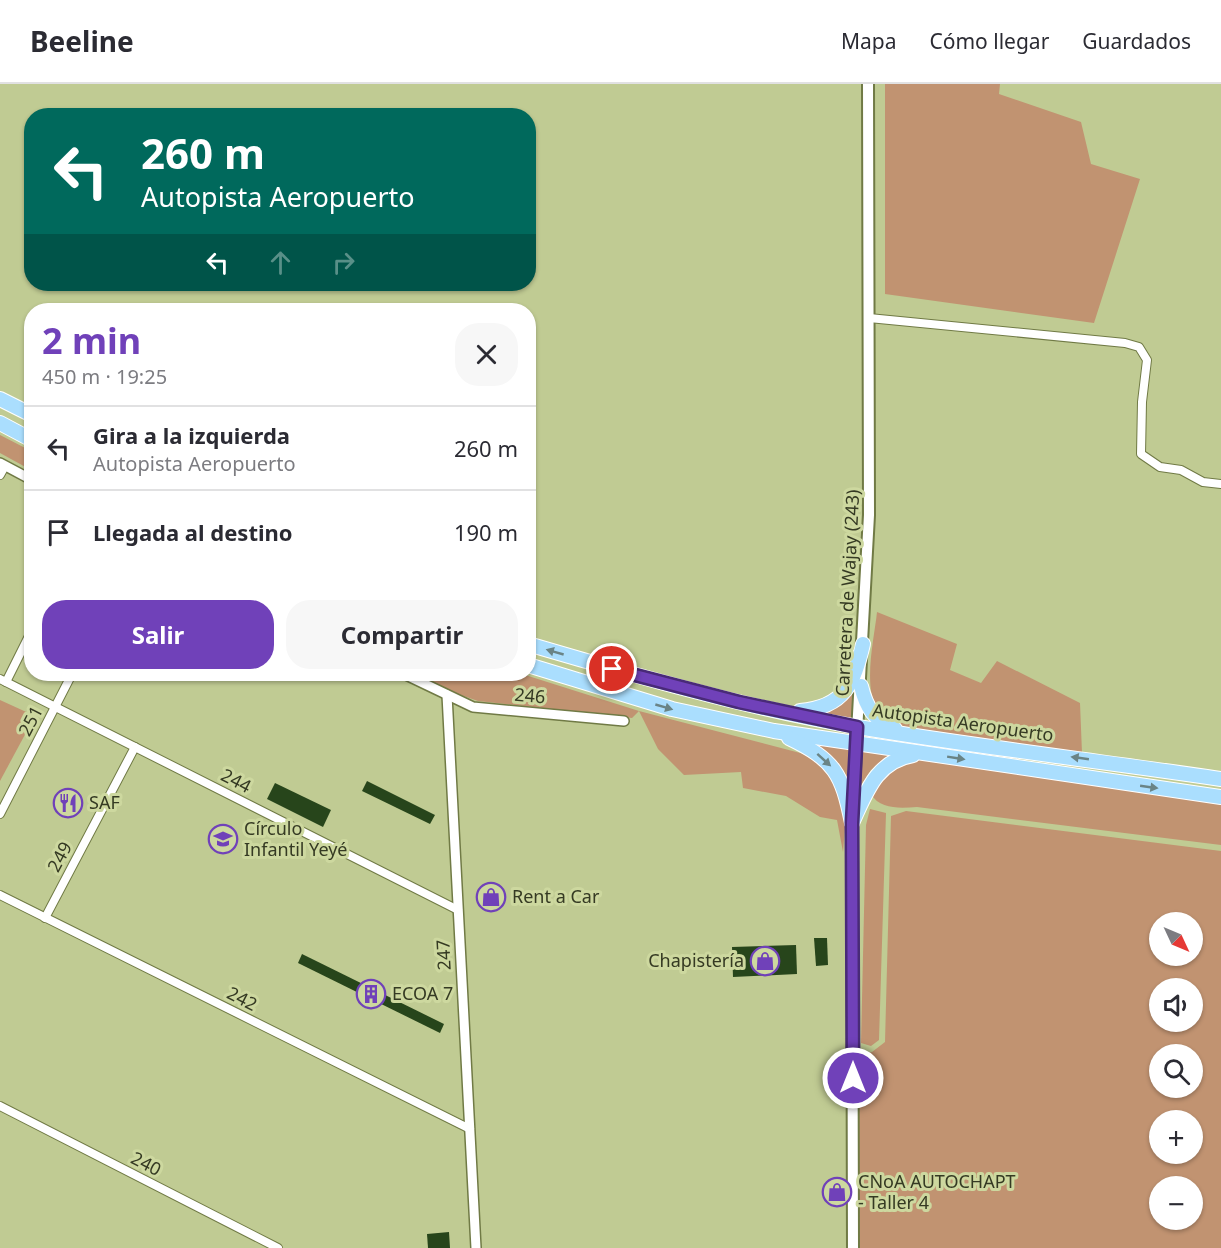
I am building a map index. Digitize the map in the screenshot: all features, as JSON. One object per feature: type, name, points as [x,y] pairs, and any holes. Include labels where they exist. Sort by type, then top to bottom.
[{"type":"highway","points":[[0,399],[24,411]]},
{"type":"highway","points":[[0,423],[24,436]]},
{"type":"highway","points":[[784,712],[812,710],[827,706],[840,697],[849,687],[856,672],[863,644]]},
{"type":"highway","name":"Autopista Aeropuerto","points":[[536,646],[655,681],[857,727],[1221,779]]},
{"type":"highway","name":"Autopista Aeropuerto","points":[[536,668],[672,710],[774,731],[1221,797]]},
{"type":"highway","points":[[861,686],[867,707],[873,716],[883,724],[911,735]]},
{"type":"highway","points":[[774,731],[819,754],[832,767],[846,790],[852,823]]},
{"type":"highway","points":[[852,823],[871,781],[879,772],[902,756],[925,753]]},
{"type":"main road","name":"Carretera de Wajay (243)","points":[[853,1248],[852,823],[869,515],[868,84]]},
{"type":"street","points":[[869,318],[1125,343],[1139,347],[1147,360],[1142,402],[1142,454],[1160,467],[1181,470],[1203,482],[1221,484]]},
{"type":"street","points":[[0,475],[2,464],[24,476]]},
{"type":"street","points":[[3,681],[24,644]]},
{"type":"street","name":"244","points":[[3,681],[458,910]]},
{"type":"street","name":"251","points":[[0,814],[68,681]]},
{"type":"street","name":"246","points":[[418,681],[472,707],[624,721]]},
{"type":"street","name":"247","points":[[447,695],[476,1248]]},
{"type":"street","name":"249","points":[[45,918],[135,747]]},
{"type":"street","name":"242","points":[[0,895],[470,1129]]},
{"type":"street","name":"240","points":[[0,1106],[278,1248]]},
{"type":"shaded area","points":[[885,84],[1000,84],[999,94],[1081,122],[1091,164],[1140,179],[1094,323],[885,294]]},
{"type":"shaded area","points":[[0,435],[24,447],[24,466],[0,453]]},
{"type":"shaded area","points":[[877,612],[957,644],[950,670],[981,683],[997,661],[1080,703],[1082,753],[906,727],[888,721],[873,701],[871,687],[871,655]]},
{"type":"shaded area","points":[[536,678],[639,711],[632,718],[478,701],[431,681],[536,681]]},
{"type":"shaded area","points":[[854,689],[853,719],[825,713],[841,703]]},
{"type":"shaded area","points":[[0,700],[35,716],[0,781]]},
{"type":"shaded area","points":[[639,711],[804,754],[821,764],[832,775],[846,814],[843,852],[837,820],[820,817],[786,796],[743,788],[741,772],[684,775],[658,749]]},
{"type":"shaded area","points":[[805,741],[850,748],[848,787],[836,762]]},
{"type":"shaded area","points":[[862,751],[890,754],[871,770],[861,785]]},
{"type":"shaded area","points":[[920,758],[1221,804],[1221,845],[917,807],[891,807],[875,799],[871,794],[873,787],[901,761]]},
{"type":"shaded area","points":[[870,809],[886,813],[879,1040],[871,1046],[861,1043],[866,825]]},
{"type":"shaded area","points":[[906,811],[1221,851],[1221,1248],[853,1248],[853,1055],[872,1052],[885,1042],[891,816]]},
{"type":"building","points":[[367,781],[435,815],[430,824],[362,791]]},
{"type":"building","points":[[275,783],[331,810],[323,827],[267,799]]},
{"type":"building","points":[[814,938],[827,938],[828,965],[816,966]]},
{"type":"building","name":"Chapistería","points":[[796,945],[797,974],[733,977],[732,947]]},
{"type":"building","name":"ECOA 7","points":[[302,954],[444,1024],[440,1033],[298,963]]},
{"type":"building","points":[[449,1232],[450,1248],[428,1248],[427,1234]]},
{"type":"place","name":"SAF","points":[[68,803]]},
{"type":"place","name":"Círculo Infantil Yeyé","points":[[223,839]]},
{"type":"place","name":"Rent a Car","points":[[491,897]]},
{"type":"place","name":"Chapistería","points":[[765,961]]},
{"type":"place","name":"ECOA 7","points":[[371,994]]},
{"type":"place","name":"CNoA AUTOCHAPT - Taller 4","points":[[837,1192]]},
{"type":"route","points":[[612,669],[739,702],[857,727],[852,823],[853,1078]]}]
